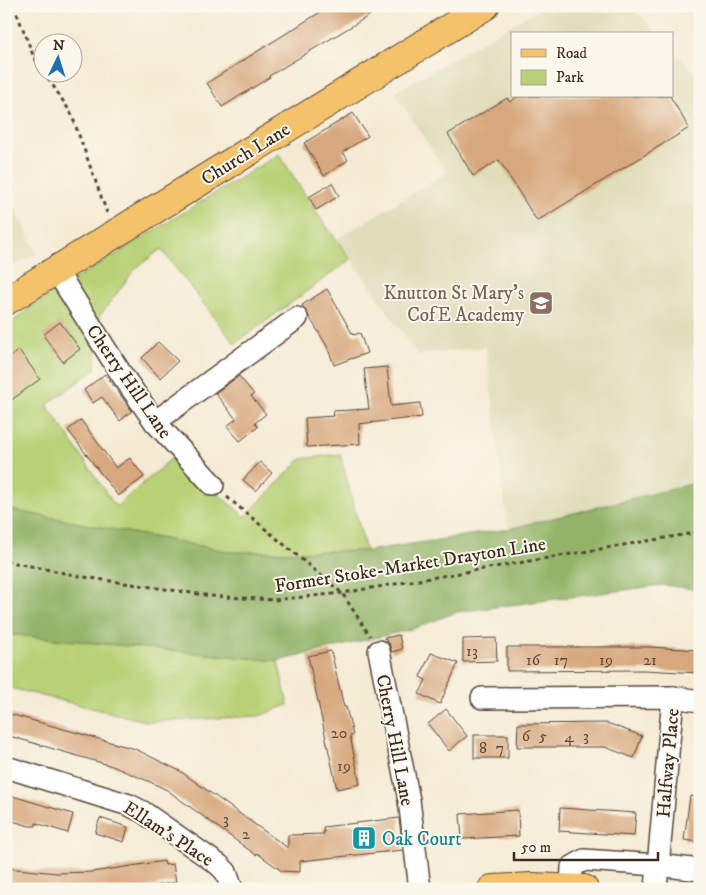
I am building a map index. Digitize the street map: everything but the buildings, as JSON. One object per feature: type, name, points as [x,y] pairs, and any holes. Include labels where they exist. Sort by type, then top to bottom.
[{"type":"main road","name":"Church Lane","points":[[6,301],[470,10]]},
{"type":"main road","points":[[492,889],[576,881]]},
{"type":"street","name":"Cherry Hill Lane","points":[[56,270],[120,372],[155,422],[213,485]]},
{"type":"street","points":[[155,422],[297,318]]},
{"type":"street","name":"Cherry Hill Lane","points":[[379,651],[409,800],[420,889]]},
{"type":"street","name":"Halfway Place","points":[[482,698],[673,698],[700,700]]},
{"type":"street","name":"Halfway Place","points":[[656,889],[673,698]]},
{"type":"street","name":"Ellam's Place","points":[[6,766],[118,800],[143,812],[219,864],[226,872],[232,889]]},
{"type":"street","points":[[576,881],[584,860],[700,870]]},
{"type":"path","points":[[14,6],[32,52]]},
{"type":"path","points":[[50,82],[71,113],[114,234]]},
{"type":"path","points":[[213,485],[342,593],[379,651]]},
{"type":"path","name":"Former Stoke-Market Drayton Line","points":[[6,561],[84,577],[212,596],[273,600],[342,593],[700,532]]},
{"type":"shaded area","name":"Knutton St Mary's CofE Academy","points":[[544,6],[631,6],[656,32],[511,32],[511,98],[674,98],[674,51],[700,78],[700,482],[508,529],[486,347],[418,355],[337,239],[446,173],[395,92]]},
{"type":"shaded area","points":[[6,188],[37,254],[6,270]]},
{"type":"green space","points":[[279,154],[318,215],[351,259],[235,344],[161,249],[135,269],[99,317],[95,369],[47,405],[116,507],[174,456],[245,517],[301,459],[340,454],[366,551],[232,552],[6,509],[6,327],[33,305]]},
{"type":"green space","points":[[700,482],[700,590],[663,585],[457,612],[412,629],[278,661],[6,634],[6,509],[232,552],[366,551],[508,529]]},
{"type":"green space","points":[[6,634],[278,661],[288,705],[259,716],[149,722],[6,687]]},
{"type":"place","name":"Knutton St Mary's CofE Academy","points":[[541,303]]},
{"type":"place","name":"Oak Court","points":[[364,838]]}]
